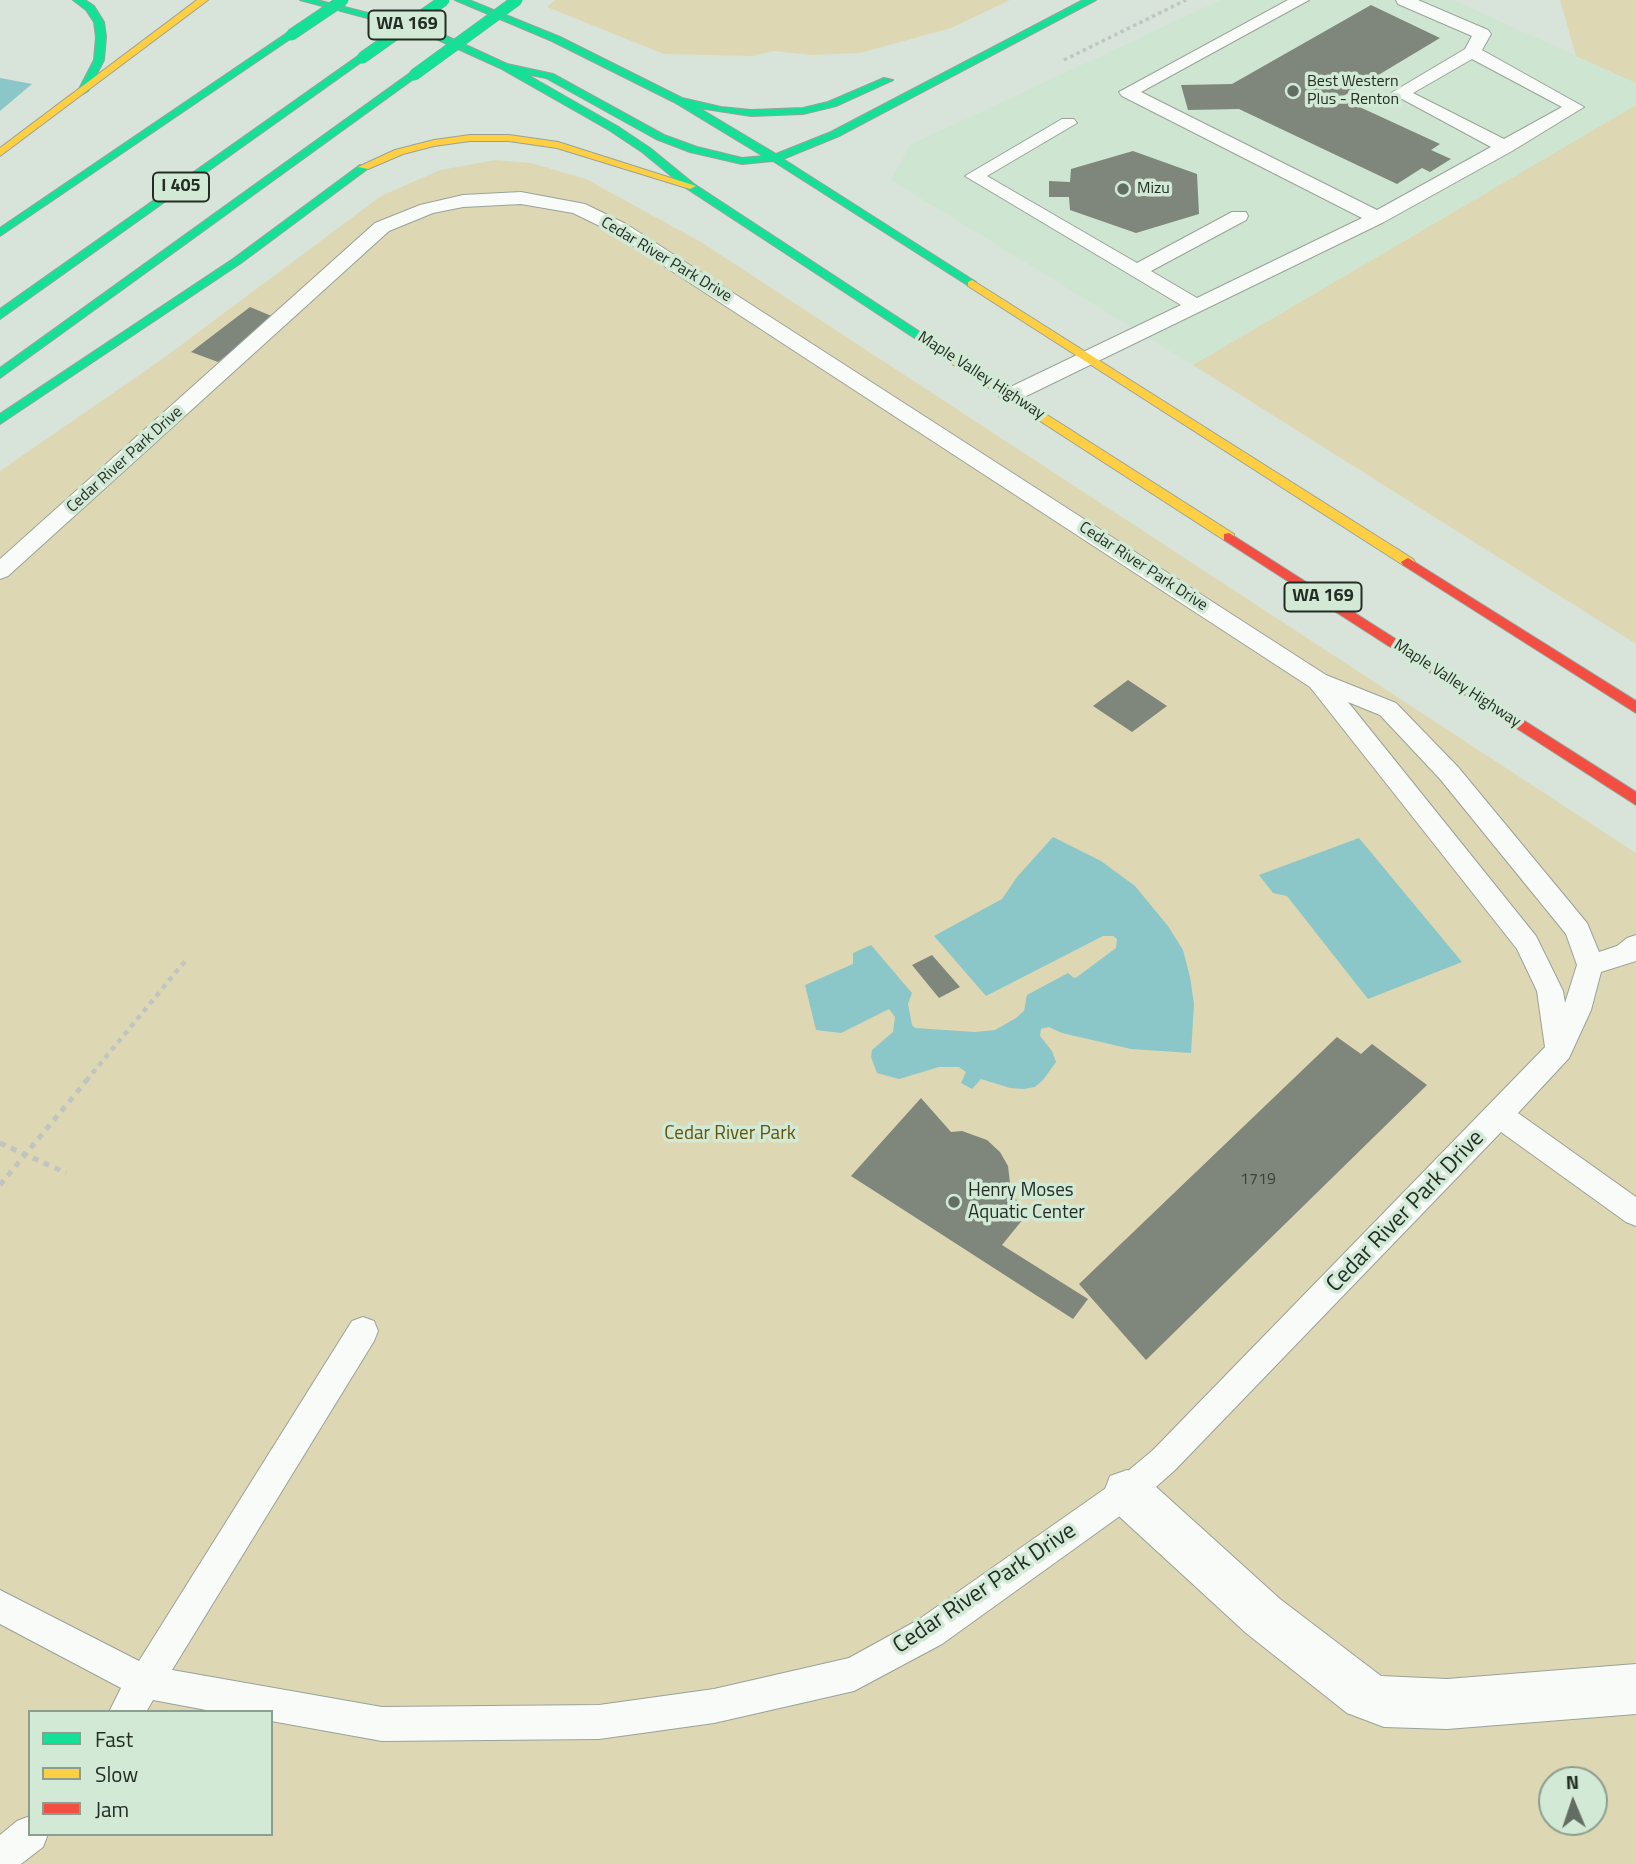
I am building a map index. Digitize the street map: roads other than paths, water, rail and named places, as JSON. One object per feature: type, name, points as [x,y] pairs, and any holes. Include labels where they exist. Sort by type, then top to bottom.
[{"type":"main road","points":[[78,0],[90,8],[99,22],[101,37],[99,60],[83,91]]},
{"type":"main road","points":[[0,153],[203,0]]},
{"type":"main road","name":"Maple Valley Highway","points":[[305,0],[427,31],[504,66],[613,128],[646,150],[690,186],[1009,396],[1636,799]]},
{"type":"main road","points":[[0,233],[343,0]]},
{"type":"main road","name":"I 405","points":[[0,315],[444,0]]},
{"type":"main road","name":"WA 169","points":[[460,0],[556,38],[678,100],[775,158],[1636,708]]},
{"type":"main road","points":[[0,374],[517,0]]},
{"type":"main road","points":[[504,66],[549,76],[660,137],[694,150],[742,161],[775,158],[835,134],[1091,0]]},
{"type":"main road","points":[[678,100],[751,114],[803,111],[832,104],[908,69]]},
{"type":"main road","points":[[0,420],[237,261],[366,166],[399,152],[434,143],[509,138],[558,145],[690,186]]},
{"type":"street","points":[[1127,1492],[1263,1616],[1365,1695],[1384,1702],[1447,1704],[1636,1689]]},
{"type":"lane","points":[[1301,0],[1128,92],[1377,218]]},
{"type":"lane","points":[[1404,0],[1482,34],[1472,52],[1401,93],[1506,147]]},
{"type":"lane","points":[[1009,396],[1377,218],[1575,107],[1472,52]]},
{"type":"lane","points":[[1068,123],[974,176],[1197,306]]},
{"type":"lane","name":"Cedar River Park Drive","points":[[0,571],[382,227],[427,209],[463,201],[521,198],[578,208],[619,228],[1318,681],[1388,709],[1449,773],[1578,930],[1590,965],[1577,1010],[1559,1050],[1164,1460],[1127,1492],[930,1632],[854,1674],[714,1706],[599,1722],[382,1724],[145,1682],[0,1606]]},
{"type":"lane","points":[[1138,270],[1239,216]]},
{"type":"lane","name":"Cedar River Park Drive","points":[[1318,681],[1527,943],[1550,991],[1559,1050]]},
{"type":"lane","points":[[1590,965],[1626,954],[1636,945]]},
{"type":"lane","points":[[1499,1115],[1636,1213]]},
{"type":"lane","points":[[127,1710],[363,1331]]},
{"type":"lane","points":[[0,1858],[28,1836]]},
{"type":"water","points":[[0,78],[32,84],[0,111]]},
{"type":"water","points":[[1053,837],[1101,861],[1135,886],[1168,926],[1183,950],[1190,977],[1194,1004],[1191,1053],[1131,1049],[1062,1033],[1049,1027],[1041,1029],[1040,1036],[1052,1051],[1056,1062],[1035,1087],[1010,1088],[981,1079],[972,1089],[961,1083],[966,1072],[959,1067],[939,1067],[899,1079],[877,1073],[871,1057],[872,1050],[893,1032],[895,1017],[889,1009],[841,1033],[816,1030],[805,985],[853,964],[853,953],[871,945],[912,993],[908,1004],[915,1028],[975,1032],[995,1030],[1016,1018],[1024,1011],[1027,995],[1068,973],[1074,978],[1077,977],[1116,948],[1117,939],[1103,936],[986,996],[934,936],[1002,899],[1017,877]]},
{"type":"water","points":[[1359,838],[1462,962],[1368,999],[1287,896],[1273,893],[1259,875]]},
{"type":"place","name":"Best Western Plus - Renton","points":[[1293,91]]},
{"type":"place","name":"Mizu","points":[[1123,189]]},
{"type":"place","name":"Henry Moses Aquatic Center","points":[[954,1202]]},
{"type":"park label","name":"Cedar River Park","points":[[730,1134]]}]
